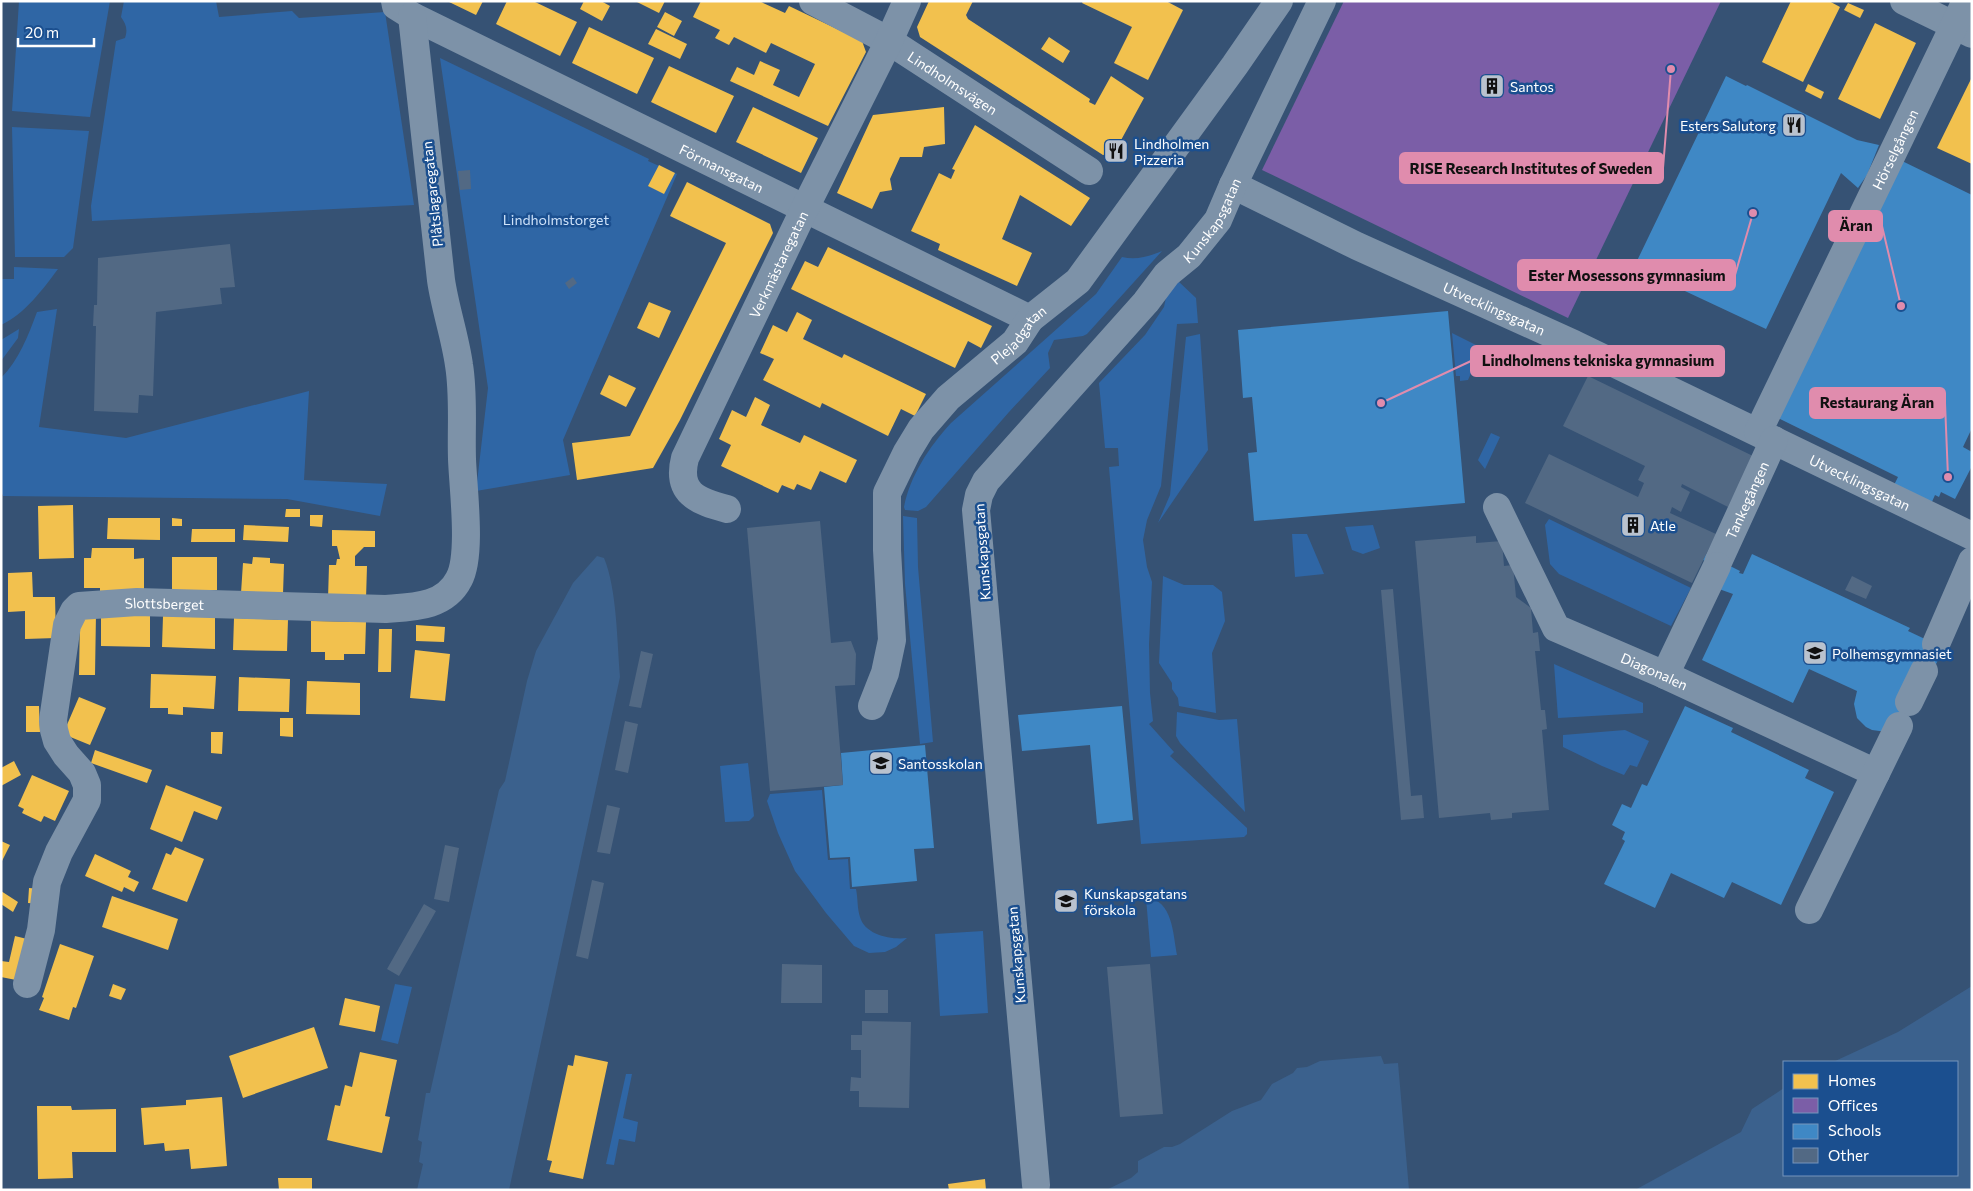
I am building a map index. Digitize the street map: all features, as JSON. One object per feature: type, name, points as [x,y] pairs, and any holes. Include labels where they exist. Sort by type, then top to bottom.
[{"type":"street","name":"Lindholmsvägen","points":[[813,1],[861,24],[889,41],[1089,172]]},
{"type":"street","name":"Verkmästaregatan","points":[[727,509],[699,499],[686,488],[682,477],[685,458],[907,1]]},
{"type":"street","name":"Plejadgatan","points":[[872,706],[885,673],[892,640],[887,550],[888,493],[907,452],[921,429],[948,398],[1015,342],[1030,319],[1078,281],[1230,73],[1279,1]]},
{"type":"street","name":"Kunskapsgatan","points":[[1036,1185],[976,510],[979,496],[986,481],[1146,302],[1166,274],[1189,256],[1218,220],[1322,1]]},
{"type":"street","points":[[1904,1],[1963,30]]},
{"type":"street","name":"Hörselgången","points":[[1766,436],[1963,30],[1966,1]]},
{"type":"street","name":"Förmansgatan","points":[[404,9],[1030,319]]},
{"type":"street","name":"Plåtslagaregatan","points":[[404,9],[441,280],[460,366],[462,395]]},
{"type":"street","name":"Utvecklingsgatan","points":[[1233,185],[1357,246],[1574,344],[1972,536]]},
{"type":"street","name":"Slottsberget","points":[[27,984],[41,930],[47,882],[59,852],[87,800],[87,784],[82,773],[66,755],[57,741],[53,720],[67,625],[74,611],[79,606],[90,604],[137,602],[386,609],[413,607],[439,600],[448,593],[459,579],[466,551],[462,395]]},
{"type":"street","name":"Tankegången","points":[[1665,675],[1718,563],[1766,436]]},
{"type":"street","name":"Diagonalen","points":[[1496,507],[1556,628],[1665,675],[1876,773]]},
{"type":"street","points":[[1936,644],[1972,561]]},
{"type":"street","points":[[1809,910],[1924,671]]},
{"type":"green space","points":[[19,1],[110,1],[90,117],[12,111]]},
{"type":"green space","points":[[124,1],[216,1],[219,17],[292,11],[299,18],[385,12],[414,205],[92,221],[91,206],[116,41],[125,38],[126,32],[125,24],[121,17]]},
{"type":"green space","name":"Lindholmstorget","points":[[440,58],[677,174],[563,440],[570,475],[476,491],[488,388]]},
{"type":"green space","points":[[12,127],[89,131],[73,248],[64,257],[15,257]]},
{"type":"green space","points":[[1162,251],[1087,334],[1054,340],[1048,353],[1050,368],[926,507],[918,511],[905,510],[907,495],[916,473],[935,442],[951,423],[1096,294],[1122,257],[1142,257]]},
{"type":"green space","points":[[14,267],[58,269],[26,308],[1,325],[1,279],[14,279]]},
{"type":"green space","points":[[1177,280],[1196,298],[1198,323],[1177,324],[1161,486],[1147,520],[1143,540],[1147,567],[1152,582],[1149,644],[1150,693],[1153,721],[1149,724],[1174,752],[1170,756],[1247,828],[1247,834],[1244,837],[1141,844],[1109,467],[1119,466],[1118,448],[1105,448],[1099,383],[1145,335],[1164,307],[1167,293]]},
{"type":"green space","points":[[57,309],[39,427],[126,438],[309,391],[304,480],[387,484],[380,516],[287,499],[3,496],[1,491],[1,378],[18,356],[37,312]]},
{"type":"green space","points":[[19,329],[18,338],[1,361],[1,340]]},
{"type":"green space","points":[[1452,333],[1482,348],[1468,380],[1460,381],[1460,376],[1456,376]]},
{"type":"green space","points":[[1200,334],[1208,450],[1158,523],[1170,495],[1186,337]]},
{"type":"green space","points":[[1491,433],[1500,437],[1485,469],[1478,460]]},
{"type":"green space","points":[[903,516],[917,518],[918,567],[933,742],[920,744],[905,584]]},
{"type":"green space","points":[[1549,519],[1691,588],[1671,626],[1559,574],[1550,564],[1545,525]]},
{"type":"green space","points":[[1373,525],[1380,548],[1363,554],[1352,550],[1345,527]]},
{"type":"green space","points":[[1292,534],[1307,534],[1324,574],[1295,577]]},
{"type":"green space","points":[[1163,576],[1184,585],[1213,585],[1222,592],[1225,621],[1212,653],[1216,713],[1179,706],[1178,698],[1172,689],[1172,683],[1159,663]]},
{"type":"green space","points":[[1554,664],[1643,703],[1643,713],[1558,718]]},
{"type":"green space","points":[[1177,712],[1219,720],[1237,719],[1245,812],[1180,743],[1176,736]]},
{"type":"green space","points":[[1625,730],[1649,741],[1637,767],[1630,765],[1624,775],[1563,747],[1563,735]]},
{"type":"green space","points":[[748,763],[754,816],[749,821],[725,822],[720,766]]},
{"type":"green space","points":[[822,790],[828,860],[848,859],[850,889],[856,889],[859,914],[863,923],[867,928],[879,935],[907,938],[896,947],[885,952],[869,953],[854,946],[826,913],[795,871],[778,833],[767,801],[770,794]]},
{"type":"green space","points":[[1146,898],[1155,900],[1167,911],[1173,928],[1177,955],[1151,957]]},
{"type":"green space","points":[[983,931],[988,1013],[940,1016],[935,934]]},
{"type":"green space","points":[[395,984],[412,987],[398,1044],[381,1040]]},
{"type":"green space","points":[[626,1074],[632,1074],[623,1118],[638,1122],[635,1142],[619,1139],[614,1165],[606,1164]]},
{"type":"shaded area","points":[[597,556],[604,558],[612,585],[620,677],[509,1190],[417,1190],[423,1164],[419,1162],[422,1142],[418,1140],[426,1093],[430,1093],[499,790],[505,781],[527,681],[536,651],[573,583]]},
{"type":"shaded area","points":[[1972,986],[1972,1190],[1635,1190],[1741,1132],[1752,1109],[1783,1089],[1783,1176],[1958,1176],[1958,1061],[1835,1061],[1898,1032]]},
{"type":"shaded area","points":[[1381,1056],[1384,1064],[1398,1063],[1409,1190],[1106,1190],[1131,1178],[1138,1172],[1138,1161],[1164,1147],[1180,1144],[1232,1111],[1261,1100],[1272,1084],[1293,1073],[1297,1068],[1307,1067],[1320,1061]]},
{"type":"building: Homes","points":[[447,1],[483,1],[476,15]]},
{"type":"building: Homes","points":[[507,1],[533,1],[577,22],[560,56],[496,24]]},
{"type":"building: Homes","points":[[584,1],[601,1],[610,6],[602,21],[580,9]]},
{"type":"building: Homes","points":[[635,1],[665,1],[659,13]]},
{"type":"building: Homes","points":[[701,1],[759,1],[785,13],[789,6],[862,41],[866,52],[828,126],[730,81],[737,67],[754,75],[760,61],[780,70],[773,85],[799,97],[815,64],[771,43],[766,53],[734,37],[729,45],[715,38],[720,30],[693,17]]},
{"type":"building: Homes","points":[[929,1],[973,1],[966,15],[968,19],[1090,99],[1089,102],[1095,105],[1111,76],[1144,98],[1114,153],[1103,155],[920,37],[917,27]]},
{"type":"building: Homes","points":[[1083,1],[1166,1],[1183,10],[1148,80],[1114,63],[1132,27],[1082,3]]},
{"type":"building: Homes","points":[[1791,1],[1829,1],[1840,7],[1803,82],[1762,62]]},
{"type":"building: Homes","points":[[1848,3],[1864,10],[1860,18],[1844,10]]},
{"type":"building: Homes","points":[[665,12],[682,21],[674,36],[657,27]]},
{"type":"building: Homes","points":[[1875,23],[1916,43],[1880,119],[1838,99]]},
{"type":"building: Homes","points":[[589,27],[654,58],[637,94],[572,63]]},
{"type":"building: Homes","points":[[656,29],[687,44],[680,59],[648,44]]},
{"type":"building: Homes","points":[[1049,37],[1070,51],[1063,63],[1041,49]]},
{"type":"building: Homes","points":[[669,66],[734,96],[716,133],[651,102]]},
{"type":"building: Homes","points":[[1972,77],[1972,164],[1937,148]]},
{"type":"building: Homes","points":[[1808,84],[1824,92],[1821,99],[1805,91]]},
{"type":"building: Homes","points":[[753,107],[818,138],[801,173],[736,142]]},
{"type":"building: Homes","points":[[944,107],[945,144],[924,147],[922,157],[900,157],[890,179],[892,190],[880,192],[872,209],[837,193],[873,115]]},
{"type":"building: Homes","points":[[975,125],[1090,198],[1071,226],[1020,195],[1002,239],[1032,253],[1017,286],[938,250],[940,244],[911,231],[939,173],[951,179],[955,170],[952,169]]},
{"type":"building: Homes","points":[[659,165],[675,173],[664,194],[648,186]]},
{"type":"building: Homes","points":[[687,182],[770,224],[773,233],[680,420],[653,468],[577,480],[572,443],[630,436],[726,243],[670,216]]},
{"type":"building: Homes","points":[[828,247],[992,326],[981,348],[968,341],[955,368],[791,289],[805,261],[818,267]]},
{"type":"building: Homes","points":[[649,302],[671,311],[659,338],[637,328]]},
{"type":"building: Homes","points":[[797,312],[812,320],[803,339],[842,358],[844,354],[926,394],[915,416],[901,409],[888,436],[822,403],[820,408],[763,380],[774,359],[760,353],[773,325],[787,332]]},
{"type":"building: Homes","points":[[609,375],[636,388],[626,407],[600,394]]},
{"type":"building: Homes","points":[[755,397],[770,405],[761,425],[800,443],[804,435],[857,460],[846,483],[820,471],[811,490],[797,484],[794,490],[782,485],[778,493],[721,466],[731,445],[719,439],[732,410],[746,417]]},
{"type":"building: Homes","points":[[73,505],[74,558],[39,559],[38,506]]},
{"type":"building: Homes","points":[[286,509],[300,509],[300,517],[285,517]]},
{"type":"building: Homes","points":[[310,515],[323,515],[322,527],[310,526]]},
{"type":"building: Homes","points":[[108,518],[160,518],[160,540],[107,539]]},
{"type":"building: Homes","points":[[172,518],[182,519],[182,526],[172,526]]},
{"type":"building: Homes","points":[[244,525],[289,527],[288,542],[243,540]]},
{"type":"building: Homes","points":[[192,529],[235,529],[235,542],[191,542]]},
{"type":"building: Homes","points":[[332,530],[375,531],[375,547],[364,547],[355,556],[355,566],[367,566],[366,599],[328,599],[329,565],[336,565],[337,559],[340,559],[337,546],[332,546]]},
{"type":"building: Homes","points":[[92,548],[134,548],[134,559],[144,558],[144,591],[100,591],[100,588],[84,588],[84,558],[91,558]]},
{"type":"building: Homes","points":[[172,557],[217,557],[217,590],[172,590]]},
{"type":"building: Homes","points":[[253,557],[270,558],[270,563],[284,564],[283,594],[241,593],[243,563],[252,564]]},
{"type":"building: Homes","points":[[32,572],[33,597],[55,597],[56,638],[25,639],[25,611],[8,612],[8,573]]},
{"type":"building: Homes","points":[[96,613],[95,675],[79,675],[80,618]]},
{"type":"building: Homes","points":[[101,614],[150,614],[150,647],[101,646]]},
{"type":"building: Homes","points":[[163,616],[215,617],[215,649],[162,647]]},
{"type":"building: Homes","points":[[234,618],[288,620],[287,651],[233,650]]},
{"type":"building: Homes","points":[[311,621],[366,622],[365,654],[344,654],[344,660],[325,660],[325,652],[311,652]]},
{"type":"building: Homes","points":[[416,625],[445,627],[444,642],[416,641]]},
{"type":"building: Homes","points":[[379,629],[392,629],[391,672],[378,672]]},
{"type":"building: Homes","points":[[415,650],[450,654],[445,701],[410,698]]},
{"type":"building: Homes","points":[[151,674],[216,676],[214,709],[183,707],[183,715],[168,714],[168,708],[150,708]]},
{"type":"building: Homes","points":[[239,677],[290,679],[289,712],[238,711]]},
{"type":"building: Homes","points":[[307,681],[360,683],[360,715],[306,714]]},
{"type":"building: Homes","points":[[79,697],[106,708],[90,745],[63,734]]},
{"type":"building: Homes","points":[[26,706],[39,706],[40,732],[26,732]]},
{"type":"building: Homes","points":[[280,718],[293,718],[293,737],[280,736]]},
{"type":"building: Homes","points":[[211,732],[223,732],[222,754],[211,753]]},
{"type":"building: Homes","points":[[95,750],[152,770],[147,783],[91,763]]},
{"type":"building: Homes","points":[[14,761],[21,775],[1,786],[1,768]]},
{"type":"building: Homes","points":[[32,775],[69,791],[55,821],[44,816],[41,822],[22,813],[24,809],[18,806]]},
{"type":"building: Homes","points":[[166,785],[222,807],[217,820],[194,811],[182,842],[150,829]]},
{"type":"building: Homes","points":[[1,841],[10,845],[1,863]]},
{"type":"building: Homes","points":[[175,847],[204,859],[187,902],[152,889],[166,853],[171,855]]},
{"type":"building: Homes","points":[[95,854],[131,871],[128,877],[139,882],[134,892],[124,887],[122,892],[85,876]]},
{"type":"building: Homes","points":[[29,888],[41,889],[39,904],[28,903]]},
{"type":"building: Homes","points":[[1,891],[18,902],[13,912],[1,904]]},
{"type":"building: Homes","points":[[112,896],[178,919],[168,950],[102,927]]},
{"type":"building: Homes","points":[[15,936],[31,940],[21,981],[1,977],[1,961],[9,962]]},
{"type":"building: Homes","points":[[60,944],[94,956],[76,1008],[73,1007],[69,1020],[39,1010]]},
{"type":"building: Homes","points":[[113,984],[126,989],[121,1000],[109,996]]},
{"type":"building: Homes","points":[[345,998],[380,1006],[375,1032],[339,1025]]},
{"type":"building: Homes","points":[[314,1027],[328,1068],[243,1098],[229,1056]]},
{"type":"building: Homes","points":[[360,1052],[397,1060],[385,1116],[390,1117],[382,1153],[327,1140],[335,1105],[340,1106],[345,1085],[352,1087]]},
{"type":"building: Homes","points":[[575,1055],[608,1062],[583,1179],[549,1172],[552,1161],[547,1160],[568,1065],[573,1066]]},
{"type":"building: Homes","points":[[222,1097],[227,1166],[191,1169],[189,1149],[165,1151],[164,1143],[144,1145],[141,1108],[186,1105],[186,1100]]},
{"type":"building: Homes","points":[[37,1106],[71,1106],[72,1110],[116,1109],[116,1152],[72,1152],[73,1178],[38,1179]]},
{"type":"building: Homes","points":[[278,1178],[312,1178],[312,1190],[279,1190]]},
{"type":"building: Homes","points":[[985,1179],[986,1190],[949,1190],[948,1184]]},
{"type":"building: Offices","name":"Santos","points":[[1344,1],[1721,1],[1568,318],[1262,170]]},
{"type":"building: Schools","points":[[1726,76],[1857,140],[1879,145],[1867,175],[1858,188],[1841,173],[1766,329],[1655,277],[1635,265]]},
{"type":"building: Schools","points":[[1900,160],[1972,195],[1972,428],[1963,447],[1972,452],[1972,466],[1955,499],[1941,492],[1939,497],[1935,495],[1931,504],[1893,487],[1898,477],[1776,417]]},
{"type":"building: Schools","points":[[1448,311],[1465,503],[1254,521],[1248,453],[1257,452],[1252,397],[1243,398],[1238,330]]},
{"type":"building: Schools","name":"Polhemsgymnasiet","points":[[1706,554],[1743,574],[1752,554],[1910,628],[1908,631],[1944,648],[1931,674],[1909,709],[1907,716],[1887,732],[1872,730],[1857,718],[1854,704],[1857,691],[1809,669],[1793,703],[1702,660],[1733,594],[1719,589],[1727,571],[1703,560]]},
{"type":"building: Schools","points":[[1122,706],[1133,820],[1097,824],[1090,745],[1022,751],[1018,715]]},
{"type":"building: Schools","points":[[1685,706],[1733,728],[1731,732],[1809,770],[1805,778],[1834,792],[1781,905],[1732,882],[1724,898],[1671,873],[1655,908],[1604,884],[1625,841],[1622,839],[1625,832],[1612,825],[1622,804],[1631,808],[1642,784],[1647,786]]},
{"type":"building: Schools","points":[[925,745],[934,848],[914,849],[917,881],[852,887],[850,857],[830,858],[824,787],[843,785],[841,753]]},
{"type":"building: Other","points":[[470,170],[471,189],[460,190],[458,171]]},
{"type":"building: Other","points":[[230,244],[235,287],[220,288],[222,304],[156,312],[153,396],[139,395],[138,413],[94,411],[96,326],[93,326],[94,305],[97,305],[98,258]]},
{"type":"building: Other","points":[[573,277],[577,283],[569,289],[565,283]]},
{"type":"building: Other","points":[[1588,376],[1753,456],[1728,507],[1682,484],[1681,487],[1690,492],[1681,512],[1672,507],[1670,513],[1716,534],[1692,583],[1525,503],[1549,454],[1638,497],[1644,483],[1638,480],[1645,466],[1563,426]]},
{"type":"building: Other","points":[[820,521],[831,643],[851,641],[856,654],[855,685],[835,686],[843,785],[770,791],[747,528]]},
{"type":"building: Other","points":[[1476,536],[1476,543],[1502,541],[1504,566],[1513,565],[1516,597],[1531,608],[1533,633],[1538,632],[1540,651],[1535,651],[1541,710],[1545,710],[1547,729],[1542,730],[1549,810],[1512,813],[1512,818],[1491,820],[1490,813],[1439,818],[1415,541]]},
{"type":"building: Other","points":[[1852,576],[1872,586],[1866,599],[1845,590]]},
{"type":"building: Other","points":[[1393,589],[1411,796],[1422,795],[1424,818],[1401,820],[1381,590]]},
{"type":"building: Other","points":[[641,651],[653,654],[641,708],[629,706]]},
{"type":"building: Other","points":[[625,721],[638,724],[628,773],[615,770]]},
{"type":"building: Other","points":[[607,805],[620,808],[610,854],[597,852]]},
{"type":"building: Other","points":[[445,845],[459,848],[449,902],[434,899]]},
{"type":"building: Other","points":[[592,880],[604,883],[588,959],[576,956]]},
{"type":"building: Other","points":[[424,904],[436,911],[399,976],[387,969]]},
{"type":"building: Other","points":[[782,964],[822,965],[822,1003],[781,1003]]},
{"type":"building: Other","points":[[1150,964],[1163,1114],[1120,1117],[1107,967]]},
{"type":"building: Other","points":[[865,990],[888,990],[888,1013],[865,1013]]},
{"type":"building: Other","points":[[862,1021],[911,1022],[909,1108],[859,1107],[859,1091],[850,1091],[851,1077],[861,1078],[861,1050],[851,1050],[851,1035],[862,1035]]},
{"type":"place","name":"RISE Research Institutes of Sweden","points":[[1671,69]]},
{"type":"place","name":"Santos","points":[[1492,86]]},
{"type":"place","name":"Esters Salutorg","points":[[1794,125]]},
{"type":"place","name":"Lindholmen Pizzeria","points":[[1116,151]]},
{"type":"place","name":"Ester Mosessons gymnasium","points":[[1753,213]]},
{"type":"place","name":"Äran","points":[[1901,306]]},
{"type":"place","name":"Lindholmens tekniska gymnasium","points":[[1381,403]]},
{"type":"place","name":"Restaurang Äran","points":[[1948,477]]},
{"type":"place","name":"Atle","points":[[1633,525]]},
{"type":"place","name":"Polhemsgymnasiet","points":[[1815,653]]},
{"type":"place","name":"Santosskolan","points":[[881,763]]},
{"type":"place","name":"Kunskapsgatans förskola","points":[[1066,901]]}]
